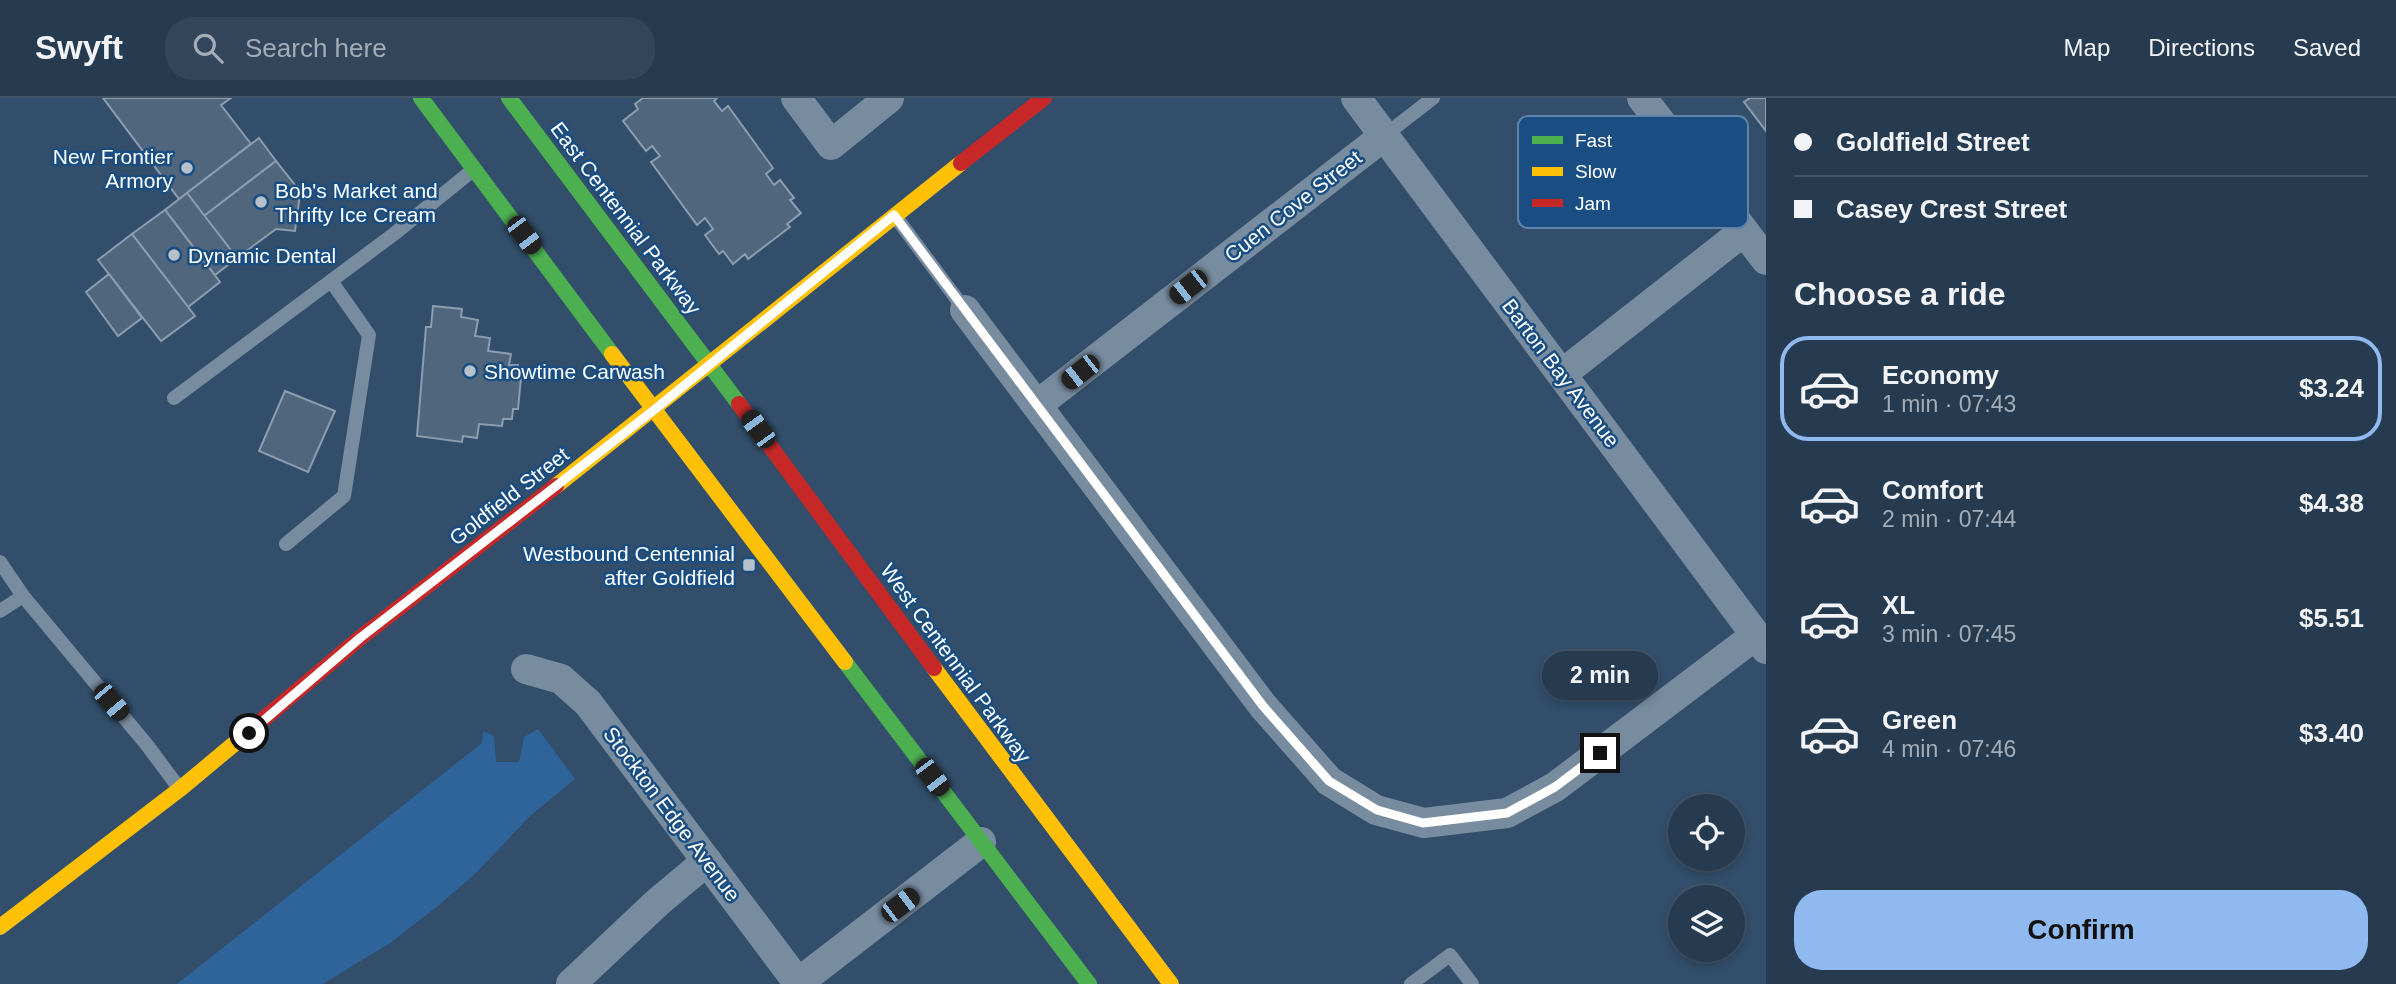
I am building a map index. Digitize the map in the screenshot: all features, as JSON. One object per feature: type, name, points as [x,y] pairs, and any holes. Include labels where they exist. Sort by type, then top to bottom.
[{"type":"main road","points":[[421,98],[1089,984]]},
{"type":"main road","name":"East Centennial Parkway","points":[[509,98],[710,364]]},
{"type":"main road","name":"Goldfield Street","points":[[0,927],[180,789],[360,638],[654,410],[894,215],[1044,98]]},
{"type":"main road","name":"West Centennial Parkway","points":[[710,364],[1031,801],[1171,984]]},
{"type":"street","points":[[796,98],[831,145],[889,98]]},
{"type":"street","name":"Barton Bay Avenue","points":[[1356,98],[1761,642]]},
{"type":"street","points":[[1642,98],[1656,116]]},
{"type":"street","name":"Cuen Cove Street","points":[[1037,405],[1384,136]]},
{"type":"street","points":[[1742,228],[1766,260]]},
{"type":"street","points":[[1562,374],[1744,231]]},
{"type":"street","points":[[965,310],[1263,706],[1329,781],[1377,810],[1423,823],[1507,813],[1555,787],[1761,642]]},
{"type":"street","name":"Stockton Edge Avenue","points":[[526,669],[561,679],[588,703],[798,983]]},
{"type":"street","points":[[798,983],[981,842]]},
{"type":"street","points":[[572,984],[658,902],[707,861]]},
{"type":"lane","points":[[1384,136],[1433,98]]},
{"type":"lane","points":[[174,398],[394,234],[475,169]]},
{"type":"lane","points":[[894,215],[965,310]]},
{"type":"lane","points":[[286,544],[344,496],[369,335],[331,281]]},
{"type":"lane","points":[[0,562],[23,596],[147,745],[180,789]]},
{"type":"lane","points":[[0,611],[23,596]]},
{"type":"lane","points":[[1411,984],[1450,955],[1472,984]]},
{"type":"shaded area","points":[[538,729],[575,779],[530,816],[477,872],[390,943],[323,984],[177,984],[482,743],[483,731],[494,736],[496,762],[519,762],[524,737]]},
{"type":"building","name":"New Frontier Armory","points":[[103,98],[231,98],[221,105],[251,144],[179,199]]},
{"type":"building","points":[[643,98],[717,98],[714,101],[722,111],[728,106],[773,168],[766,174],[774,185],[780,180],[794,198],[790,200],[801,213],[787,224],[790,227],[748,259],[745,254],[733,264],[723,251],[719,254],[705,235],[713,229],[705,218],[697,225],[651,162],[660,156],[652,146],[646,151],[623,121],[638,109],[635,104]]},
{"type":"building","points":[[1750,98],[1766,98],[1766,131],[1744,102]]},
{"type":"building","points":[[259,138],[276,161],[204,216],[187,193]]},
{"type":"building","name":"Bob's Market and Thrifty Ice Cream","points":[[276,161],[296,186],[301,187],[295,231],[276,229],[237,258],[204,216]]},
{"type":"building","points":[[187,193],[237,258],[215,275],[165,210]]},
{"type":"building","name":"Dynamic Dental","points":[[165,210],[220,282],[188,307],[132,234]]},
{"type":"building","points":[[132,234],[195,316],[161,341],[98,260]]},
{"type":"building","points":[[109,274],[142,318],[118,336],[86,292]]},
{"type":"building","name":"Showtime Carwash","points":[[433,306],[462,309],[461,317],[478,320],[475,336],[490,338],[488,351],[511,354],[509,365],[518,365],[517,377],[521,378],[518,409],[513,409],[512,419],[503,419],[502,426],[479,424],[477,438],[463,436],[462,442],[417,436],[426,327],[431,327]]},
{"type":"building","points":[[285,391],[335,411],[308,472],[259,451]]},
{"type":"traffic: fast","points":[[421,98],[612,354]]},
{"type":"traffic: fast","points":[[509,98],[739,404]]},
{"type":"traffic: fast","points":[[845,662],[1089,984]]},
{"type":"traffic: slow","points":[[556,486],[961,163]]},
{"type":"traffic: slow","points":[[612,354],[845,662]]},
{"type":"traffic: slow","points":[[934,668],[1171,984]]},
{"type":"traffic: slow","points":[[0,927],[180,789],[240,739]]},
{"type":"traffic: jam","points":[[961,163],[1044,98]]},
{"type":"traffic: jam","points":[[739,404],[934,668]]},
{"type":"traffic: jam","points":[[240,739],[360,638],[556,486]]},
{"type":"place","name":"New Frontier Armory","points":[[187,168]]},
{"type":"place","name":"Bob's Market and Thrifty Ice Cream","points":[[261,202]]},
{"type":"place","name":"Dynamic Dental","points":[[174,255]]},
{"type":"place","name":"Showtime Carwash","points":[[470,371]]},
{"type":"place","name":"Westbound Centennial after Goldfield","points":[[749,565]]},
{"type":"route","points":[[249,733],[360,638],[654,410],[894,215],[1263,706],[1329,781],[1377,810],[1423,823],[1467,819],[1507,813],[1555,787],[1600,753]]}]
